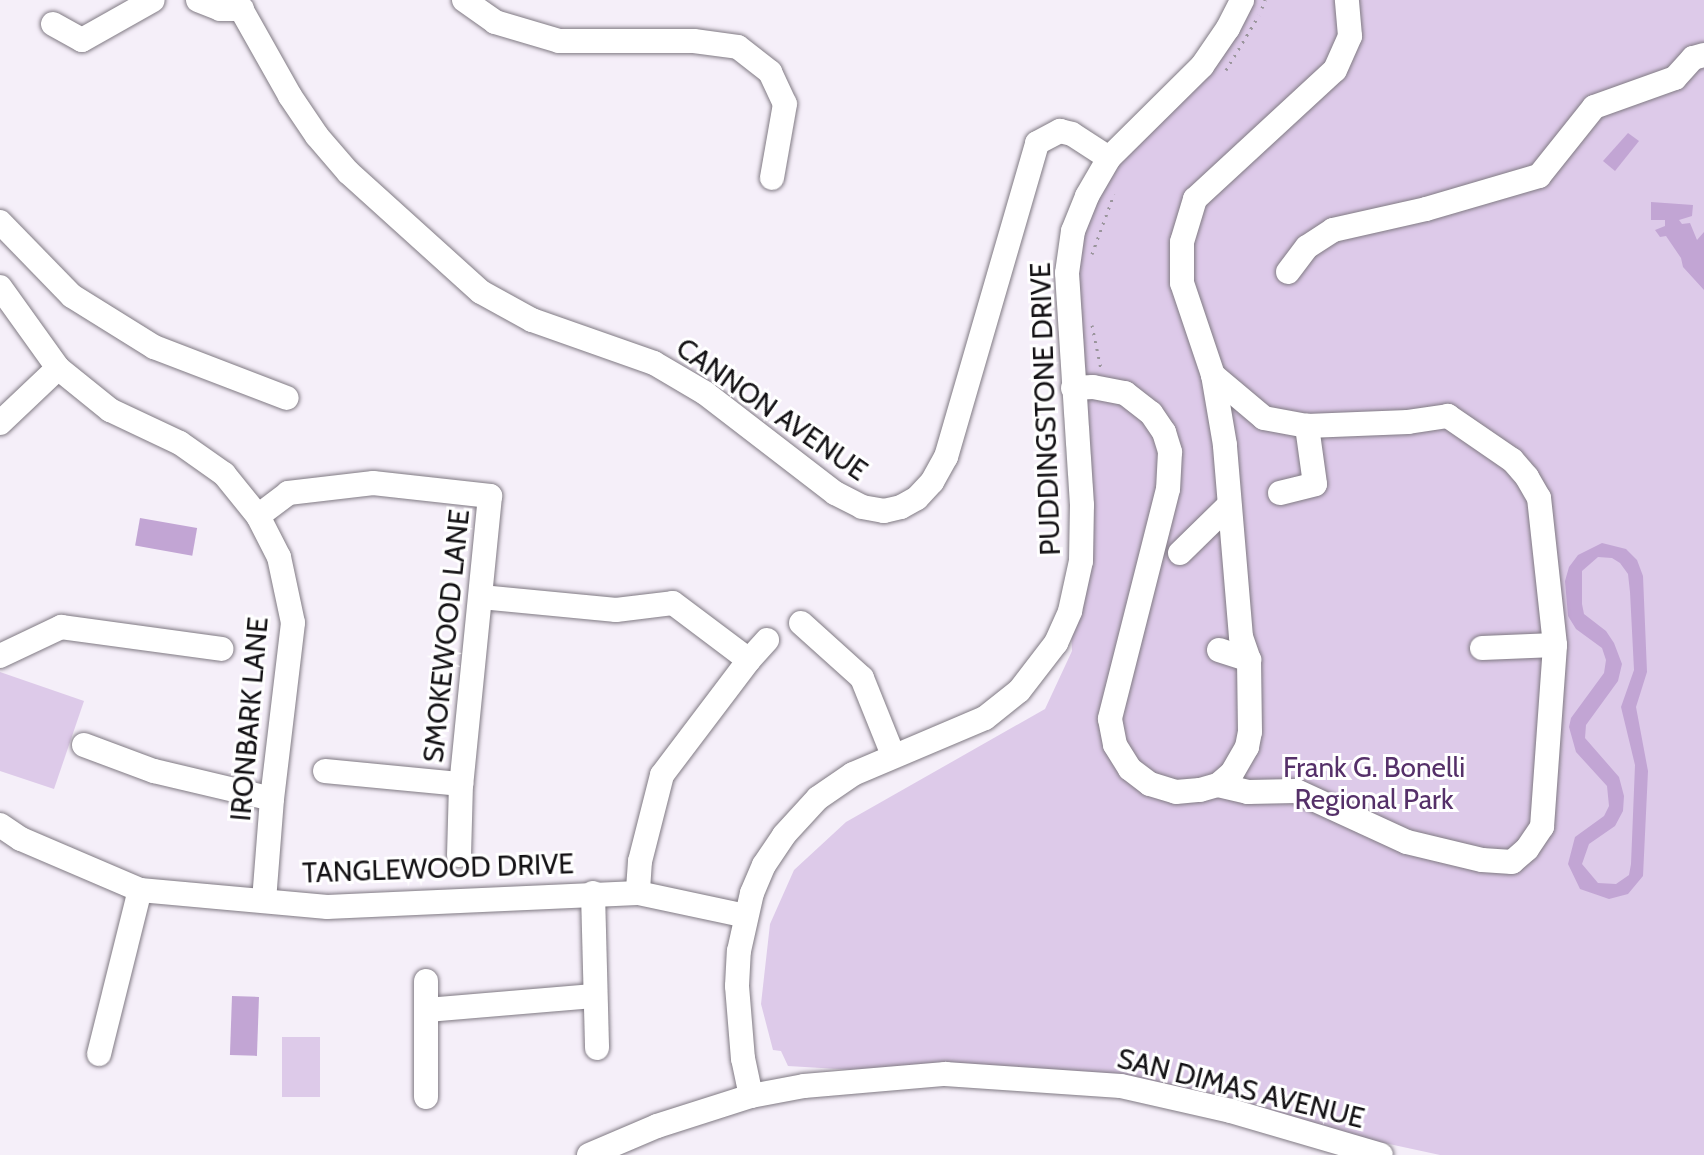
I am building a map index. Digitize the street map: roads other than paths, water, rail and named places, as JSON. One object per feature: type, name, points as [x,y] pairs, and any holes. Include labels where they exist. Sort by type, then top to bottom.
[{"type":"street","points":[[53,24],[82,40],[153,0]]},
{"type":"street","points":[[198,0],[220,9],[239,5]]},
{"type":"street","points":[[464,0],[495,22],[559,41],[694,41],[738,47],[770,72],[785,104],[772,178]]},
{"type":"street","name":"PUDDINGSTONE DRIVE","points":[[751,1096],[743,1059],[737,986],[746,916],[764,865],[784,835],[818,798],[853,774],[893,755],[956,733],[985,718],[1019,691],[1056,643],[1070,611],[1081,561],[1082,505],[1067,273],[1073,231],[1087,196],[1109,158],[1202,66],[1242,0]]},
{"type":"street","points":[[1245,648],[1251,601],[1246,542],[1213,375],[1182,283],[1180,264],[1187,218],[1195,199],[1335,70],[1350,36],[1347,0]]},
{"type":"street","name":"CANNON AVENUE","points":[[239,5],[290,96],[317,136],[348,172],[481,292],[532,320],[654,363],[705,393],[835,493],[862,507],[884,511],[917,498],[932,482],[946,457],[1037,143],[1060,131],[1072,134],[1109,158]]},
{"type":"street","points":[[1288,272],[1307,247],[1333,230],[1426,209],[1539,176],[1594,107],[1675,78],[1693,58],[1704,55]]},
{"type":"street","points":[[0,222],[72,296],[154,347],[287,398]]},
{"type":"street","name":"IRONBARK LANE","points":[[0,287],[58,368],[110,410],[180,443],[224,474],[258,516],[279,557],[293,623],[272,799],[264,900]]},
{"type":"street","points":[[0,423],[58,368]]},
{"type":"street","points":[[1073,388],[1106,388],[1125,393],[1151,413],[1170,452],[1168,489],[1110,719],[1115,745],[1130,769],[1150,784],[1176,792],[1218,785],[1248,792],[1296,791],[1407,842],[1482,860],[1512,862],[1542,827],[1555,645],[1539,498],[1527,477],[1512,460],[1448,416],[1408,422],[1307,426],[1264,418],[1213,375]]},
{"type":"street","points":[[1280,493],[1315,484],[1307,426]]},
{"type":"street","points":[[1218,785],[1232,773],[1247,747],[1250,732],[1225,445]]},
{"type":"street","name":"SMOKEWOOD LANE","points":[[258,516],[288,493],[373,483],[490,496],[461,784],[459,855]]},
{"type":"street","points":[[1180,553],[1229,505]]},
{"type":"street","points":[[481,597],[616,610],[673,603],[749,660]]},
{"type":"street","points":[[801,623],[862,678],[893,755]]},
{"type":"street","points":[[0,656],[61,627],[222,649]]},
{"type":"street","points":[[638,893],[640,861],[662,775],[767,640]]},
{"type":"street","points":[[1482,648],[1555,645]]},
{"type":"street","points":[[1219,650],[1245,648]]},
{"type":"street","points":[[84,745],[154,771],[272,799]]},
{"type":"street","name":"SMOKEWOOD LANE","points":[[325,771],[461,784]]},
{"type":"street","name":"TANGLEWOOD DRIVE","points":[[0,825],[21,839],[140,890],[327,907],[638,893],[746,916]]},
{"type":"street","points":[[99,1054],[140,890]]},
{"type":"street","points":[[593,893],[593,996],[597,1048]]},
{"type":"street","points":[[426,981],[426,1097]]},
{"type":"street","points":[[427,1010],[593,996]]},
{"type":"street","name":"SAN DIMAS AVENUE","points":[[589,1155],[657,1126],[751,1096],[804,1086],[945,1074],[1065,1080],[1172,1096],[1381,1155]]},
{"type":"park label","name":"Frank G. Bonelli Regional Park","points":[[1374,783]]}]
